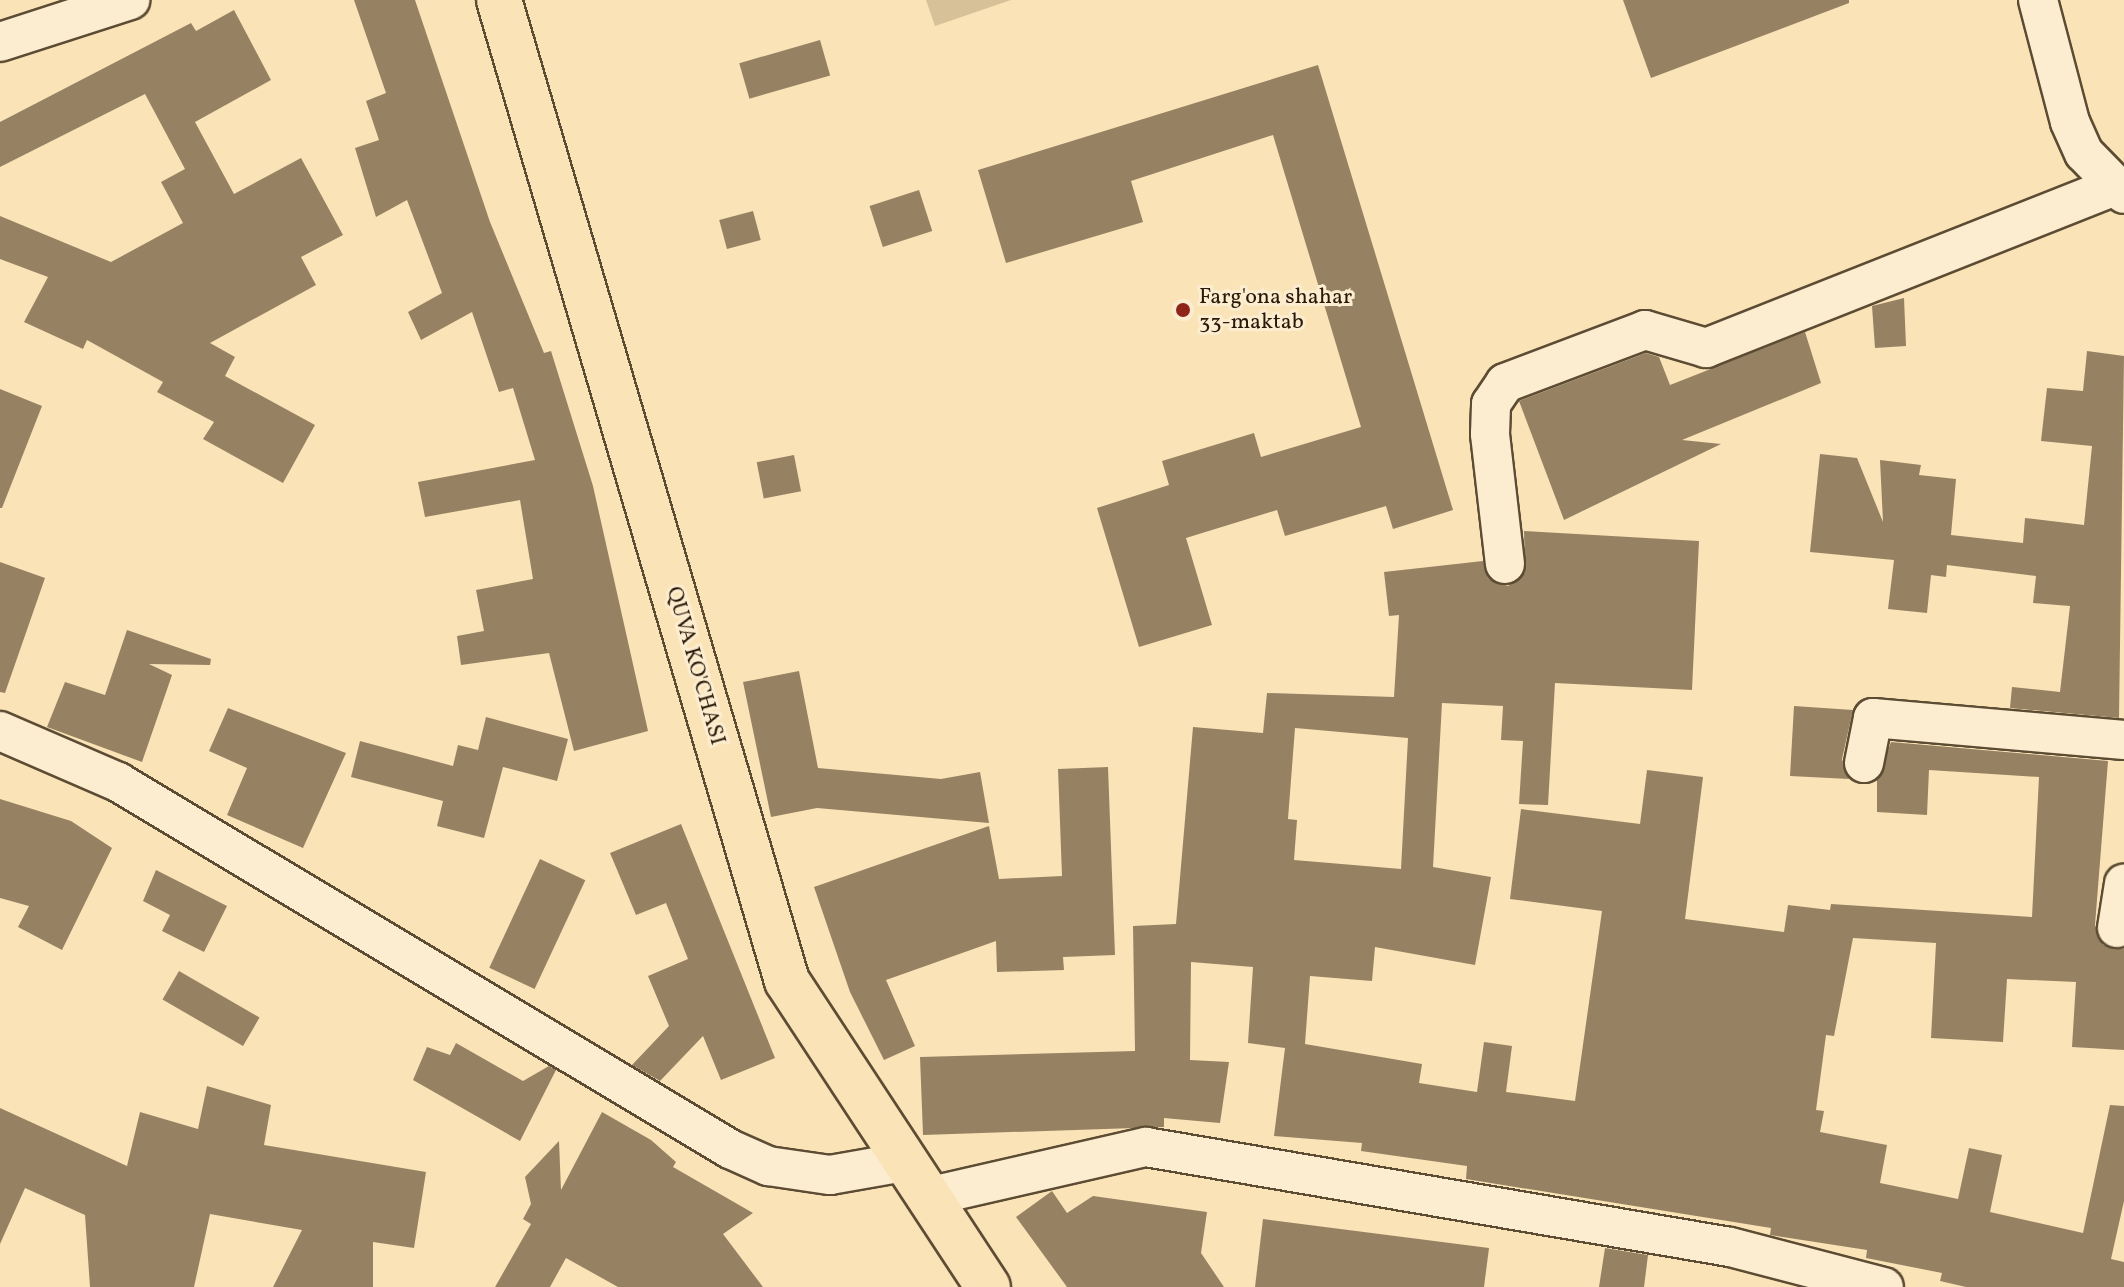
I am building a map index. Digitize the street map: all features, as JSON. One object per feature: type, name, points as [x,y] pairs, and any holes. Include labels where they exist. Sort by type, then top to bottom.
[{"type":"main road","name":"QUVA KO'CHASI","points":[[499,0],[787,981],[988,1287]]},
{"type":"street","points":[[0,42],[130,0]]},
{"type":"street","points":[[1505,564],[1490,434],[1491,404],[1505,383],[1645,330],[1706,348],[2118,191],[2070,122],[2038,0]]},
{"type":"street","points":[[1864,763],[1868,725],[1880,717],[2124,740]]},
{"type":"street","points":[[0,731],[118,782],[730,1149],[768,1166],[830,1175],[916,1180],[1146,1147],[1730,1247],[1884,1287]]},
{"type":"street","points":[[2117,928],[2124,884]]},
{"type":"shaded area","points":[[926,0],[1011,0],[935,26]]},
{"type":"building","points":[[354,0],[415,0],[490,222],[544,353],[551,351],[593,486],[648,731],[574,751],[549,653],[461,665],[457,636],[484,631],[476,590],[533,579],[520,500],[425,517],[418,482],[535,460],[513,388],[499,392],[472,312],[421,340],[408,312],[442,293],[407,200],[376,217],[355,148],[379,140],[366,101],[386,93]]},
{"type":"building","points":[[1623,0],[1849,0],[1849,3],[1651,78]]},
{"type":"building","points":[[234,10],[271,80],[195,122],[234,194],[301,158],[343,235],[301,257],[316,285],[210,343],[235,357],[225,376],[315,425],[283,483],[203,439],[214,422],[157,392],[163,382],[87,340],[83,349],[24,322],[48,277],[0,259],[0,216],[111,262],[183,223],[161,182],[185,169],[145,94],[0,167],[0,122],[191,23],[196,31]]},
{"type":"building","points":[[820,40],[830,76],[749,99],[739,63]]},
{"type":"building","points":[[1318,65],[1453,510],[1393,529],[1386,506],[1285,536],[1277,510],[1186,538],[1212,625],[1139,647],[1097,508],[1169,485],[1162,461],[1254,433],[1261,457],[1361,427],[1273,135],[1131,181],[1143,222],[1006,263],[978,170]]},
{"type":"building","points":[[919,190],[932,231],[883,247],[870,206]]},
{"type":"building","points":[[753,211],[761,240],[727,249],[719,220]]},
{"type":"building","points":[[1904,298],[1906,346],[1875,348],[1872,306]]},
{"type":"building","points":[[1805,332],[1821,383],[1682,440],[1721,444],[1564,520],[1519,401],[1646,353],[1659,357],[1670,385]]},
{"type":"building","points":[[2087,351],[2124,356],[2119,718],[2010,708],[2012,687],[2060,692],[2070,606],[2033,603],[2036,576],[1947,565],[1946,577],[1931,575],[1927,613],[1888,609],[1894,560],[1810,552],[1820,454],[1857,458],[1883,522],[1880,460],[1921,465],[1919,475],[1956,479],[1951,535],[2023,543],[2025,518],[2084,525],[2092,446],[2041,441],[2047,388],[2083,391]]},
{"type":"building","points":[[0,389],[42,406],[2,508],[0,508]]},
{"type":"building","points":[[794,455],[801,491],[764,499],[757,462]]},
{"type":"building","points":[[1524,531],[1699,541],[1692,690],[1555,683],[1548,805],[1519,804],[1523,741],[1501,740],[1503,706],[1442,703],[1433,867],[1491,877],[1475,965],[1375,947],[1372,981],[1310,976],[1305,1044],[1422,1064],[1419,1083],[1477,1092],[1484,1042],[1512,1046],[1506,1092],[1575,1101],[1602,911],[1510,899],[1521,809],[1640,824],[1647,770],[1703,777],[1685,919],[1784,932],[1788,905],[1830,910],[1831,904],[2032,917],[2039,777],[1929,770],[1927,815],[1877,812],[1877,780],[1891,742],[2108,761],[2095,925],[2103,945],[2124,949],[2124,1050],[2072,1047],[2076,982],[2007,979],[2003,1042],[1931,1038],[1936,943],[1853,938],[1834,1036],[1826,1035],[1816,1110],[1824,1111],[1820,1132],[1887,1145],[1880,1183],[1958,1199],[1969,1148],[2002,1155],[1990,1212],[2083,1233],[2110,1105],[2124,1106],[2124,1201],[2111,1259],[2124,1262],[2124,1287],[1966,1287],[1940,1281],[1942,1273],[1866,1258],[1867,1250],[1770,1235],[1771,1228],[1466,1179],[1467,1166],[1361,1151],[1362,1143],[1274,1136],[1285,1048],[1248,1043],[1253,967],[1191,962],[1190,1060],[1229,1062],[1220,1123],[1164,1118],[1164,1127],[923,1135],[920,1057],[1135,1051],[1133,926],[1176,924],[1193,727],[1263,733],[1267,693],[1394,697],[1399,615],[1389,616],[1384,572],[1483,561],[1488,578],[1508,586],[1525,572]],"holes":[[[1295,728],[1408,738],[1401,869],[1294,860],[1297,820],[1288,819]]]},
{"type":"building","points":[[0,562],[45,578],[5,693],[0,692]]},
{"type":"building","points":[[127,630],[211,659],[210,665],[149,664],[172,675],[142,762],[47,727],[65,682],[105,695]]},
{"type":"building","points":[[799,671],[818,768],[941,779],[980,772],[989,823],[817,808],[771,817],[743,682]]},
{"type":"building","points":[[1794,706],[1853,710],[1842,759],[1849,779],[1790,776]]},
{"type":"building","points":[[228,708],[346,753],[303,848],[227,815],[247,768],[209,751]]},
{"type":"building","points":[[486,717],[568,739],[557,781],[503,767],[484,838],[437,826],[443,801],[351,777],[360,741],[453,766],[458,745],[478,750]]},
{"type":"building","points":[[1108,767],[1115,955],[1063,957],[1064,970],[997,972],[996,941],[886,980],[915,1046],[884,1060],[850,992],[814,887],[989,826],[999,879],[1062,876],[1058,769]]},
{"type":"building","points":[[0,799],[71,821],[112,848],[62,950],[18,927],[29,906],[0,898]]},
{"type":"building","points":[[681,824],[775,1058],[721,1080],[703,1036],[660,1081],[632,1065],[669,1026],[648,976],[688,959],[666,903],[636,915],[610,853]]},
{"type":"building","points":[[540,859],[585,880],[535,989],[489,968]]},
{"type":"building","points":[[156,870],[227,906],[204,952],[162,931],[170,915],[143,901]]},
{"type":"building","points":[[179,971],[260,1018],[243,1046],[162,1000]]},
{"type":"building","points":[[456,1043],[523,1081],[549,1066],[556,1070],[520,1141],[413,1080],[427,1047],[450,1055]]},
{"type":"building","points":[[207,1086],[271,1105],[264,1145],[426,1172],[414,1248],[373,1242],[373,1287],[273,1287],[302,1230],[210,1214],[194,1287],[90,1287],[85,1215],[25,1188],[0,1244],[0,1108],[127,1166],[140,1112],[198,1129]]},
{"type":"building","points":[[602,1112],[651,1140],[676,1162],[673,1167],[753,1213],[723,1234],[763,1287],[618,1287],[566,1258],[550,1287],[495,1287],[531,1224],[523,1219],[531,1204],[525,1177],[559,1141],[561,1190]]},
{"type":"building","points":[[1052,1191],[1067,1213],[1093,1196],[1207,1212],[1201,1253],[1224,1287],[1067,1287],[1016,1217]]},
{"type":"building","points":[[1263,1219],[1489,1248],[1484,1287],[1255,1287]]},
{"type":"building","points":[[1605,1248],[1648,1255],[1644,1287],[1599,1287]]},
{"type":"place","name":"Farg'ona shahar 33-maktab","points":[[1183,310]]}]
